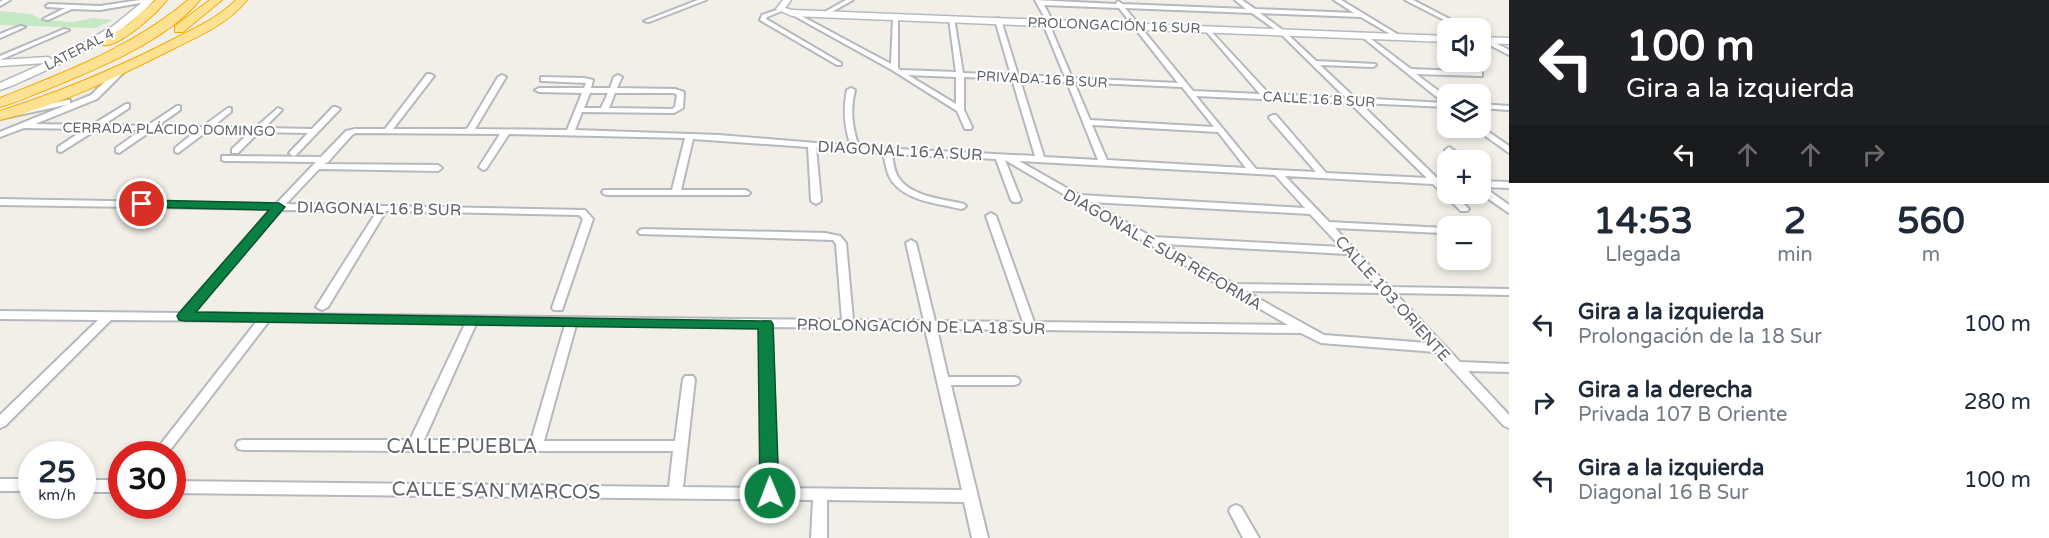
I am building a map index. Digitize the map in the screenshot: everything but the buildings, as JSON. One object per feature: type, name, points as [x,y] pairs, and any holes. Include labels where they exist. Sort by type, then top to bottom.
[{"type":"highway","points":[[0,96],[132,27],[154,0]]},
{"type":"highway","points":[[0,103],[118,50],[164,23],[195,0]]},
{"type":"highway","points":[[0,115],[90,75],[160,40],[194,20],[217,0]]},
{"type":"highway","points":[[0,115],[45,101],[120,72],[217,22],[242,0]]},
{"type":"street","points":[[0,4],[7,0]]},
{"type":"street","points":[[49,6],[100,9],[135,0]]},
{"type":"street","points":[[98,17],[126,2],[154,0]]},
{"type":"street","name":"LATERAL 4","points":[[0,87],[26,68],[65,57],[121,27],[154,0]]},
{"type":"street","points":[[647,21],[703,0]]},
{"type":"street","points":[[787,0],[780,7],[781,10],[764,16],[763,20],[839,64]]},
{"type":"street","points":[[824,14],[850,0]]},
{"type":"street","points":[[1238,0],[1282,32],[1464,209]]},
{"type":"street","points":[[1337,0],[1399,37]]},
{"type":"street","points":[[1408,0],[1444,18]]},
{"type":"street","points":[[1104,163],[1068,81],[1047,26],[1049,22],[1039,1],[1362,15]]},
{"type":"street","points":[[1118,3],[1253,171]]},
{"type":"street","points":[[46,19],[72,7]]},
{"type":"street","name":"PROLONGACIÓN 16 SUR","points":[[781,10],[792,13],[1437,39]]},
{"type":"street","points":[[792,13],[896,70],[960,110]]},
{"type":"street","points":[[896,17],[896,70]]},
{"type":"street","points":[[952,19],[960,75],[960,110],[968,127]]},
{"type":"street","points":[[998,20],[1040,159]]},
{"type":"street","points":[[0,36],[22,27]]},
{"type":"street","points":[[1208,29],[1266,96]]},
{"type":"street","points":[[0,58],[66,30]]},
{"type":"street","points":[[1362,35],[1437,95]]},
{"type":"street","points":[[1491,40],[1509,41]]},
{"type":"street","points":[[1491,43],[1509,53]]},
{"type":"street","points":[[26,68],[65,57]]},
{"type":"street","points":[[1314,63],[1373,65]]},
{"type":"street","name":"PRIVADA 16 B SUR","points":[[896,70],[1068,81],[1184,85]]},
{"type":"street","points":[[1407,70],[1479,74]]},
{"type":"street","points":[[0,135],[94,97],[120,72]]},
{"type":"street","points":[[388,130],[430,76]]},
{"type":"street","points":[[470,131],[502,77]]},
{"type":"street","points":[[604,110],[618,77]]},
{"type":"street","points":[[544,79],[587,80],[590,82],[570,133]]},
{"type":"street","points":[[539,90],[680,92],[679,108],[671,111],[579,110]]},
{"type":"street","points":[[851,90],[847,104],[847,124],[855,149]]},
{"type":"street","points":[[627,110],[634,91]]},
{"type":"street","points":[[652,110],[657,91]]},
{"type":"street","name":"CALLE 16 B SUR","points":[[1190,93],[1437,104]]},
{"type":"street","points":[[0,115],[94,97]]},
{"type":"street","points":[[62,149],[126,106]]},
{"type":"street","points":[[1491,107],[1509,108]]},
{"type":"street","points":[[119,150],[177,108]]},
{"type":"street","points":[[293,153],[336,109]]},
{"type":"street","points":[[178,150],[228,110]]},
{"type":"street","points":[[235,151],[278,110]]},
{"type":"street","points":[[1273,117],[1323,175]]},
{"type":"street","points":[[1087,122],[1220,130]]},
{"type":"street","name":"CERRADA PLÁCIDO DOMINGO","points":[[24,126],[92,129],[314,131]]},
{"type":"street","name":"DIAGONAL 16 A SUR","points":[[322,163],[352,132],[470,131],[689,137],[887,151],[1437,181]]},
{"type":"street","points":[[483,167],[506,132]]},
{"type":"street","points":[[676,192],[689,137]]},
{"type":"street","points":[[1491,137],[1509,138]]},
{"type":"street","points":[[1491,137],[1509,150]]},
{"type":"street","points":[[812,146],[816,201]]},
{"type":"street","points":[[887,151],[893,175],[901,187],[912,193],[961,206]]},
{"type":"street","points":[[1003,156],[1016,200]]},
{"type":"street","name":"DIAGONAL E SUR REFORMA","points":[[1003,156],[1321,339],[1439,348]]},
{"type":"street","points":[[225,158],[438,168]]},
{"type":"street","points":[[185,316],[279,207],[322,163]]},
{"type":"street","name":"CALLE 103 ORIENTE","points":[[1278,172],[1509,423]]},
{"type":"street","points":[[1491,185],[1509,185]]},
{"type":"street","points":[[607,192],[745,193]]},
{"type":"street","points":[[1491,192],[1509,210]]},
{"type":"street","points":[[1073,197],[1313,211]]},
{"type":"street","name":"DIAGONAL 16 B SUR","points":[[0,202],[578,211],[585,213],[588,219],[558,308]]},
{"type":"street","points":[[322,307],[383,208]]},
{"type":"street","points":[[991,216],[1030,327]]},
{"type":"street","points":[[1327,225],[1437,230]]},
{"type":"street","points":[[643,232],[836,238],[841,243],[848,325]]},
{"type":"street","points":[[1146,239],[1350,251]]},
{"type":"street","points":[[911,243],[980,538]]},
{"type":"street","points":[[1228,287],[1509,292]]},
{"type":"street","name":"PROLONGACIÓN DE LA 18 SUR","points":[[0,315],[571,323],[1303,329]]},
{"type":"street","points":[[0,423],[108,316]]},
{"type":"street","points":[[170,441],[266,318]]},
{"type":"street","points":[[414,447],[472,320]]},
{"type":"street","points":[[536,445],[571,323]]},
{"type":"street","points":[[766,324],[770,493]]},
{"type":"street","points":[[1455,366],[1509,368]]},
{"type":"street","points":[[675,492],[689,379]]},
{"type":"street","points":[[942,381],[1014,381]]},
{"type":"street","name":"CALLE PUEBLA","points":[[243,445],[681,446]]},
{"type":"street","points":[[0,485],[18,485]]},
{"type":"street","name":"CALLE SAN MARCOS","points":[[186,487],[970,496]]},
{"type":"street","points":[[819,538],[820,494]]},
{"type":"street","points":[[1236,511],[1251,538]]},
{"type":"green space","points":[[0,11],[31,14],[43,20],[73,22],[93,18],[113,20],[95,28],[0,25]]},
{"type":"route","points":[[142,204],[279,207],[185,316],[766,324],[770,493]]}]
